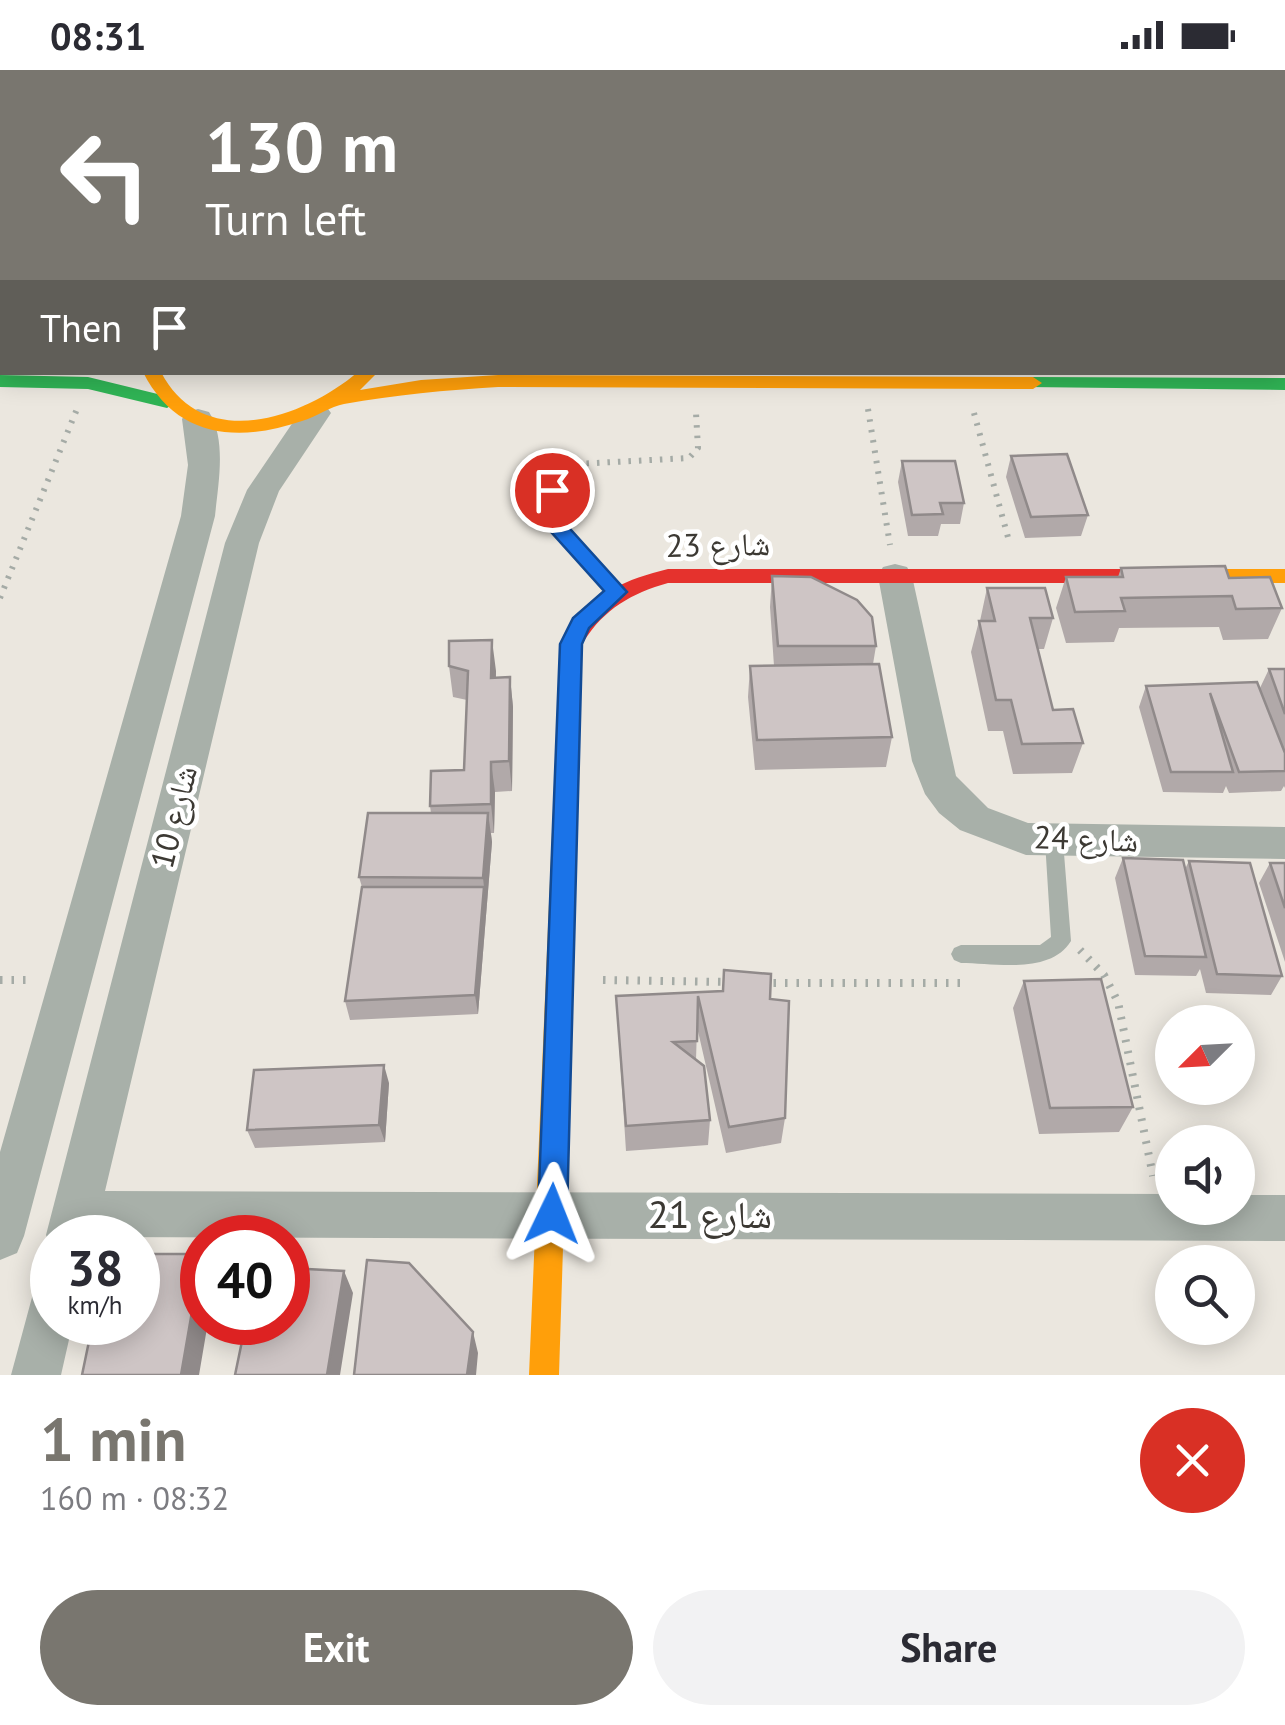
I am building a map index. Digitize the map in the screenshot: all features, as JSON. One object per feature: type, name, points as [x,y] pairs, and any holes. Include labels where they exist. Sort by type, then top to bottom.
[{"type":"street","points":[[153,375],[156,387],[183,410]]},
{"type":"street","points":[[330,405],[365,375]]},
{"type":"street","points":[[548,375],[575,381]]},
{"type":"street","points":[[0,381],[61,377],[255,426],[330,405],[460,383],[1285,384]]},
{"type":"street","name":"شارع 10","points":[[76,1215],[242,543],[278,463],[330,405]]},
{"type":"street","name":"شارع 10","points":[[2,1219],[198,516],[204,465],[183,410]]},
{"type":"street","points":[[190,542],[242,543]]},
{"type":"street","name":"شارع 23","points":[[544,1375],[571,644],[580,623],[616,592],[668,576],[1285,576]]},
{"type":"street","name":"شارع 24","points":[[894,576],[931,762],[939,782],[963,810],[998,832],[1054,841],[1285,843]]},
{"type":"street","points":[[58,1022],[124,1018]]},
{"type":"street","name":"شارع 21","points":[[160,1224],[552,1214],[1155,1218]]},
{"type":"street","name":"شارع 21","points":[[1255,1218],[1285,1218]]},
{"type":"street","points":[[36,1375],[43,1345]]},
{"type":"lane","points":[[554,464],[553,523],[616,592]]},
{"type":"lane","points":[[961,954],[1044,954],[1061,941],[1054,841]]},
{"type":"path","points":[[554,464],[689,458],[698,448],[695,382]]},
{"type":"path","points":[[864,382],[894,576]]},
{"type":"path","points":[[966,382],[1018,576]]},
{"type":"path","points":[[0,598],[4,578],[88,384]]},
{"type":"path","points":[[1062,931],[1104,975],[1118,1002],[1155,1188]]},
{"type":"path","points":[[756,983],[950,986],[980,976],[1020,954]]},
{"type":"path","points":[[561,980],[736,982]]},
{"type":"building","points":[[1067,454],[1088,515],[1031,517],[1011,456]]},
{"type":"building","points":[[902,461],[955,461],[964,503],[940,503],[943,514],[912,515]]},
{"type":"building","points":[[1225,566],[1229,578],[1270,577],[1282,608],[1236,609],[1232,596],[1121,598],[1125,611],[1075,612],[1066,577],[1123,577],[1121,568]]},
{"type":"building","points":[[772,576],[811,577],[857,600],[872,617],[876,646],[778,646]]},
{"type":"building","points":[[987,588],[1045,588],[1053,618],[1030,618],[1053,710],[1073,709],[1083,743],[1022,744],[1011,700],[996,700],[979,621],[995,621]]},
{"type":"building","points":[[492,640],[491,678],[510,677],[509,761],[491,762],[491,804],[430,806],[431,771],[464,770],[468,671],[449,666],[449,641]]},
{"type":"building","points":[[879,664],[892,737],[757,740],[750,666]]},
{"type":"building","points":[[1269,669],[1285,669],[1285,714]]},
{"type":"building","points":[[1257,682],[1285,753],[1285,771],[1239,772],[1210,693],[1233,772],[1171,772],[1146,686]]},
{"type":"building","points":[[368,813],[488,813],[483,878],[359,877]]},
{"type":"building","points":[[1123,858],[1183,860],[1206,957],[1145,956]]},
{"type":"building","points":[[1189,861],[1250,863],[1282,976],[1217,974]]},
{"type":"building","points":[[1270,863],[1285,863],[1285,908]]},
{"type":"building","points":[[362,887],[484,887],[475,995],[345,1001]]},
{"type":"building","points":[[724,970],[771,974],[770,999],[789,1001],[785,1118],[729,1127],[698,996],[697,1041],[673,1042],[704,1066],[710,1120],[626,1126],[616,996],[723,991]]},
{"type":"building","points":[[1101,979],[1133,1107],[1050,1108],[1024,981]]},
{"type":"building","points":[[384,1065],[379,1125],[247,1130],[254,1070]]},
{"type":"building","points":[[160,1254],[180,1254],[180,1345],[186,1345],[181,1375],[82,1375],[88,1345],[160,1345]]},
{"type":"building","points":[[367,1260],[409,1263],[473,1332],[467,1375],[354,1375]]},
{"type":"building","points":[[310,1269],[344,1271],[327,1375],[235,1375],[241,1345],[310,1345]]},
{"type":"traffic: fast","points":[[0,381],[88,383],[167,402]]},
{"type":"traffic: fast","points":[[1033,383],[1285,384]]},
{"type":"traffic: slow","points":[[154,375],[166,396],[190,416],[215,425],[242,427],[298,417],[348,391],[366,375]]},
{"type":"traffic: slow","points":[[345,398],[421,386],[498,381],[1033,383]]},
{"type":"traffic: slow","points":[[1154,576],[1285,576]]},
{"type":"traffic: slow","points":[[544,1375],[571,644],[576,635]]},
{"type":"traffic: jam","points":[[576,635],[593,612],[615,595],[668,576],[1154,576]]},
{"type":"route","points":[[552,490],[553,523],[616,592],[580,623],[571,644],[552,1214]]}]
